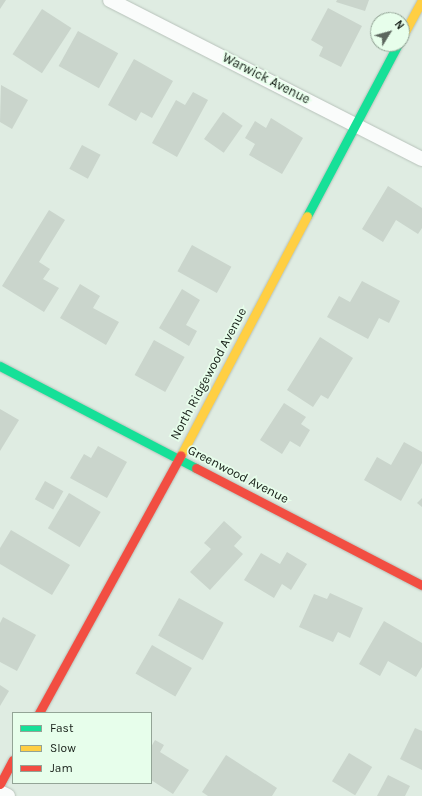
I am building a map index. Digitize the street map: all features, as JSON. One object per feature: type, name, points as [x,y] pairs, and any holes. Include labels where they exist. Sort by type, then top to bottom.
[{"type":"street","name":"Warwick Avenue","points":[[110,0],[422,159]]},
{"type":"street","points":[[410,22],[422,0]]},
{"type":"street","name":"North Ridgewood Avenue","points":[[40,712],[179,459],[394,52]]},
{"type":"street","name":"Greenwood Avenue","points":[[0,366],[422,585]]},
{"type":"street","points":[[0,784],[12,762]]},
{"type":"street","points":[[0,792],[8,796]]},
{"type":"building","points":[[0,0],[6,0],[0,9]]},
{"type":"building","points":[[337,0],[369,0],[365,11],[336,2]]},
{"type":"building","points":[[328,8],[362,26],[341,67],[319,56],[323,47],[311,40]]},
{"type":"building","points":[[42,9],[71,28],[42,73],[13,54]]},
{"type":"building","points":[[78,31],[118,53],[99,88],[59,66]]},
{"type":"building","points":[[134,59],[173,81],[152,118],[141,112],[136,121],[108,105]]},
{"type":"building","points":[[1,85],[28,100],[12,129],[0,122]]},
{"type":"building","points":[[193,92],[208,100],[177,157],[152,143],[176,100],[185,105]]},
{"type":"building","points":[[223,112],[243,126],[224,153],[204,139]]},
{"type":"building","points":[[271,118],[303,138],[282,174],[249,155],[255,144],[245,138],[255,121],[266,128]]},
{"type":"building","points":[[82,145],[101,155],[88,179],[69,169]]},
{"type":"building","points":[[388,186],[422,208],[422,228],[418,234],[396,220],[383,242],[362,229]]},
{"type":"building","points":[[49,210],[65,220],[39,262],[50,269],[43,279],[59,288],[44,312],[2,286]]},
{"type":"building","points":[[192,245],[231,267],[217,293],[177,271]]},
{"type":"building","points":[[362,281],[400,301],[389,323],[379,318],[368,339],[327,317],[339,296],[350,302]]},
{"type":"building","points":[[80,284],[100,296],[93,308],[119,322],[106,345],[60,318]]},
{"type":"building","points":[[182,289],[200,300],[186,325],[197,331],[189,346],[159,328]]},
{"type":"building","points":[[320,337],[353,358],[328,399],[321,395],[313,407],[287,390]]},
{"type":"building","points":[[154,340],[185,357],[165,392],[135,375]]},
{"type":"building","points":[[284,403],[306,417],[301,424],[310,430],[300,447],[290,441],[282,454],[260,440]]},
{"type":"building","points":[[0,409],[19,420],[0,451]]},
{"type":"building","points":[[404,442],[422,452],[422,463],[401,501],[364,480],[377,457],[391,465]]},
{"type":"building","points":[[98,446],[127,462],[107,498],[70,478],[84,454],[91,458]]},
{"type":"building","points":[[45,481],[63,491],[53,510],[35,499]]},
{"type":"building","points":[[69,493],[101,512],[80,547],[48,528]]},
{"type":"building","points":[[422,498],[422,507],[417,503]]},
{"type":"building","points":[[224,521],[242,537],[234,546],[243,554],[210,590],[190,572],[211,549],[204,543]]},
{"type":"building","points":[[11,530],[70,565],[52,595],[0,564],[0,548]]},
{"type":"building","points":[[287,552],[307,564],[291,590],[282,584],[274,598],[244,580],[261,553],[280,564]]},
{"type":"building","points":[[330,593],[363,608],[350,638],[338,632],[333,642],[299,627],[314,594],[327,599]]},
{"type":"building","points":[[179,598],[224,623],[203,660],[158,636]]},
{"type":"building","points":[[3,617],[36,635],[17,671],[0,662],[0,623]]},
{"type":"building","points":[[384,621],[422,643],[422,667],[416,677],[388,661],[380,676],[359,664]]},
{"type":"building","points":[[152,645],[192,668],[175,697],[136,674]]},
{"type":"building","points":[[0,685],[9,691],[0,706]]},
{"type":"building","points":[[415,728],[422,731],[422,770],[400,759]]},
{"type":"building","points":[[155,740],[164,745],[160,752],[189,770],[173,794],[152,781],[152,745]]},
{"type":"building","points":[[349,753],[372,767],[355,795],[332,781]]},
{"type":"building","points":[[226,755],[277,788],[272,796],[208,796],[202,792]]},
{"type":"building","points":[[388,775],[410,786],[405,796],[377,796]]},
{"type":"traffic: fast","points":[[307,216],[394,52]]},
{"type":"traffic: fast","points":[[0,366],[196,468]]},
{"type":"traffic: slow","points":[[410,22],[422,0]]},
{"type":"traffic: slow","points":[[181,455],[307,216]]},
{"type":"traffic: jam","points":[[40,712],[181,455]]},
{"type":"traffic: jam","points":[[196,468],[422,585]]},
{"type":"traffic: jam","points":[[0,784],[12,762]]}]
